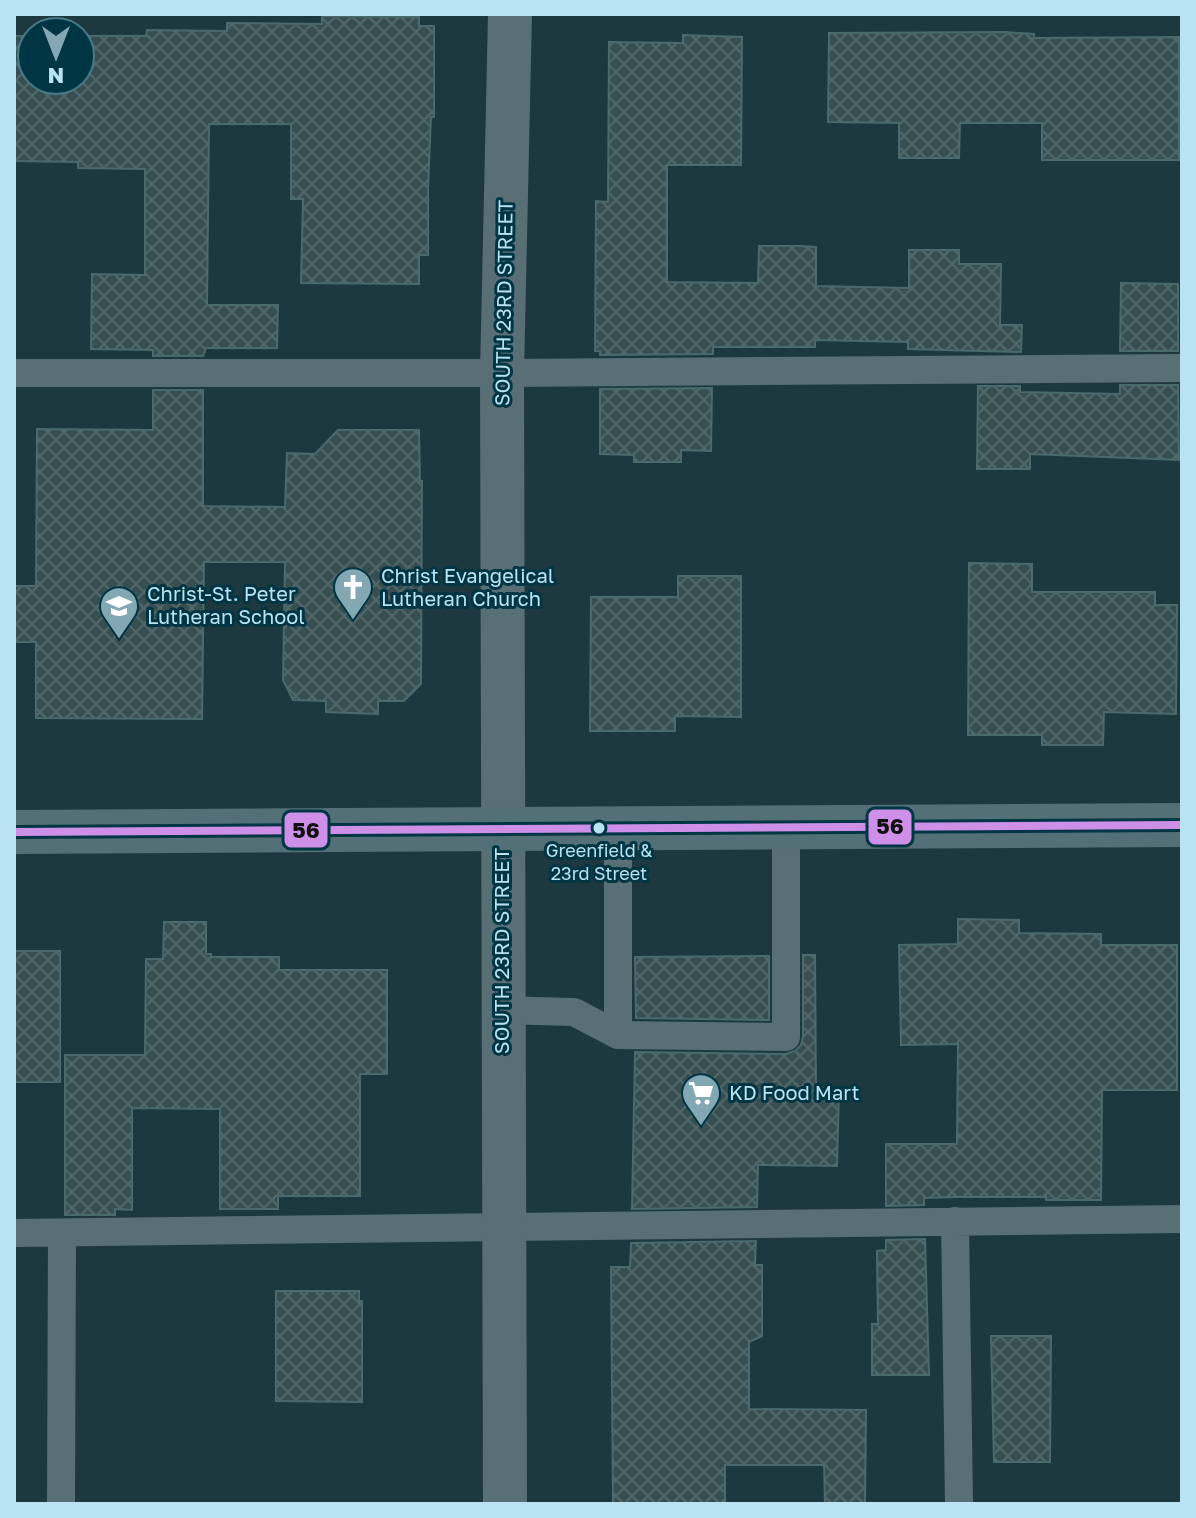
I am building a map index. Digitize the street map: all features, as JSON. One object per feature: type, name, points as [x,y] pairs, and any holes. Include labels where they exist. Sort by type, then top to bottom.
[{"type":"main road","points":[[14,832],[1182,825]]},
{"type":"street","name":"SOUTH 23RD STREET","points":[[505,1504],[502,373],[510,14]]},
{"type":"lane","points":[[14,373],[1182,368]]},
{"type":"lane","points":[[502,1010],[574,1012],[618,1035],[786,1037],[786,827]]},
{"type":"lane","points":[[618,828],[618,1035]]},
{"type":"lane","points":[[14,1233],[1182,1219]]},
{"type":"lane","points":[[955,1221],[959,1504]]},
{"type":"lane","points":[[61,1504],[62,1233]]},
{"type":"building","points":[[322,16],[419,17],[419,26],[434,26],[428,255],[419,255],[419,284],[301,283],[303,199],[291,199],[291,124],[209,124],[207,305],[278,305],[277,348],[206,348],[203,356],[153,356],[153,350],[91,349],[92,274],[145,275],[145,169],[78,168],[78,162],[14,161],[14,36],[16,96],[96,96],[96,36],[146,36],[147,30],[227,31],[227,23],[322,24]]},
{"type":"building","points":[[829,33],[1034,34],[1034,38],[1179,37],[1179,160],[1042,160],[1042,123],[960,123],[959,158],[899,158],[899,123],[828,122]]},
{"type":"building","points":[[683,35],[742,37],[741,165],[667,165],[667,282],[758,283],[759,246],[800,246],[816,247],[816,286],[909,288],[909,250],[959,250],[959,264],[1001,264],[1000,325],[1022,325],[1021,352],[908,349],[908,342],[815,340],[815,347],[713,347],[713,354],[600,355],[600,351],[595,351],[596,201],[608,202],[609,42],[683,43]]},
{"type":"building","points":[[1121,283],[1178,284],[1178,351],[1120,351]]},
{"type":"building","points":[[1120,385],[1178,385],[1179,460],[1030,454],[1030,469],[977,469],[978,386],[1020,386],[1020,392],[1120,394]]},
{"type":"building","points":[[712,388],[711,451],[681,450],[681,462],[634,462],[634,455],[600,454],[600,389]]},
{"type":"building","points":[[153,390],[203,390],[203,506],[285,507],[287,453],[315,454],[338,430],[419,430],[422,481],[421,684],[404,701],[378,701],[378,714],[326,712],[326,701],[293,700],[283,680],[285,562],[204,562],[202,719],[36,718],[36,642],[14,642],[14,586],[36,586],[37,429],[153,430]]},
{"type":"building","points":[[969,563],[1032,564],[1032,592],[1155,592],[1155,605],[1177,605],[1176,714],[1104,712],[1103,745],[1042,745],[1042,735],[968,735]]},
{"type":"building","points":[[678,576],[741,576],[741,717],[675,716],[675,731],[590,731],[591,597],[678,597]]},
{"type":"building","points":[[958,919],[1019,920],[1019,933],[1101,934],[1101,945],[1177,945],[1177,1090],[1102,1090],[1101,1200],[955,1197],[924,1198],[924,1205],[886,1206],[886,1144],[957,1144],[958,1044],[901,1045],[899,945],[958,944]]},
{"type":"building","points":[[164,922],[206,922],[206,954],[211,954],[211,957],[279,957],[279,970],[387,970],[387,1074],[360,1074],[360,1196],[278,1196],[278,1209],[220,1209],[220,1109],[132,1108],[132,1210],[115,1209],[115,1215],[65,1215],[65,1055],[145,1055],[146,959],[163,959]]},
{"type":"building","points":[[14,951],[60,951],[60,1082],[14,1082]]},
{"type":"building","points":[[803,955],[815,955],[816,1088],[839,1089],[837,1166],[758,1165],[757,1207],[632,1209],[635,1052],[786,1054],[795,1051],[803,1037]]},
{"type":"building","points":[[769,956],[769,1020],[636,1018],[635,957]]},
{"type":"building","points":[[925,1239],[929,1375],[872,1375],[872,1324],[878,1324],[877,1251],[886,1250],[886,1240]]},
{"type":"building","points":[[756,1241],[755,1265],[762,1265],[762,1336],[749,1342],[749,1409],[866,1410],[865,1504],[825,1504],[824,1465],[725,1465],[725,1504],[613,1504],[611,1267],[630,1267],[631,1243]]},
{"type":"building","points":[[276,1291],[359,1291],[359,1301],[362,1301],[362,1402],[276,1401]]},
{"type":"building","points":[[991,1336],[1051,1336],[1050,1462],[994,1462]]},
{"type":"transit line","name":"56","points":[[14,832],[1182,825]]},
{"type":"place","name":"Christ Evangelical Lutheran Church","points":[[353,621]]},
{"type":"place","name":"Christ-St. Peter Lutheran School","points":[[119,640]]},
{"type":"place","name":"Greenfield & 23rd Street","points":[[599,828]]},
{"type":"place","name":"KD Food Mart","points":[[701,1127]]}]
